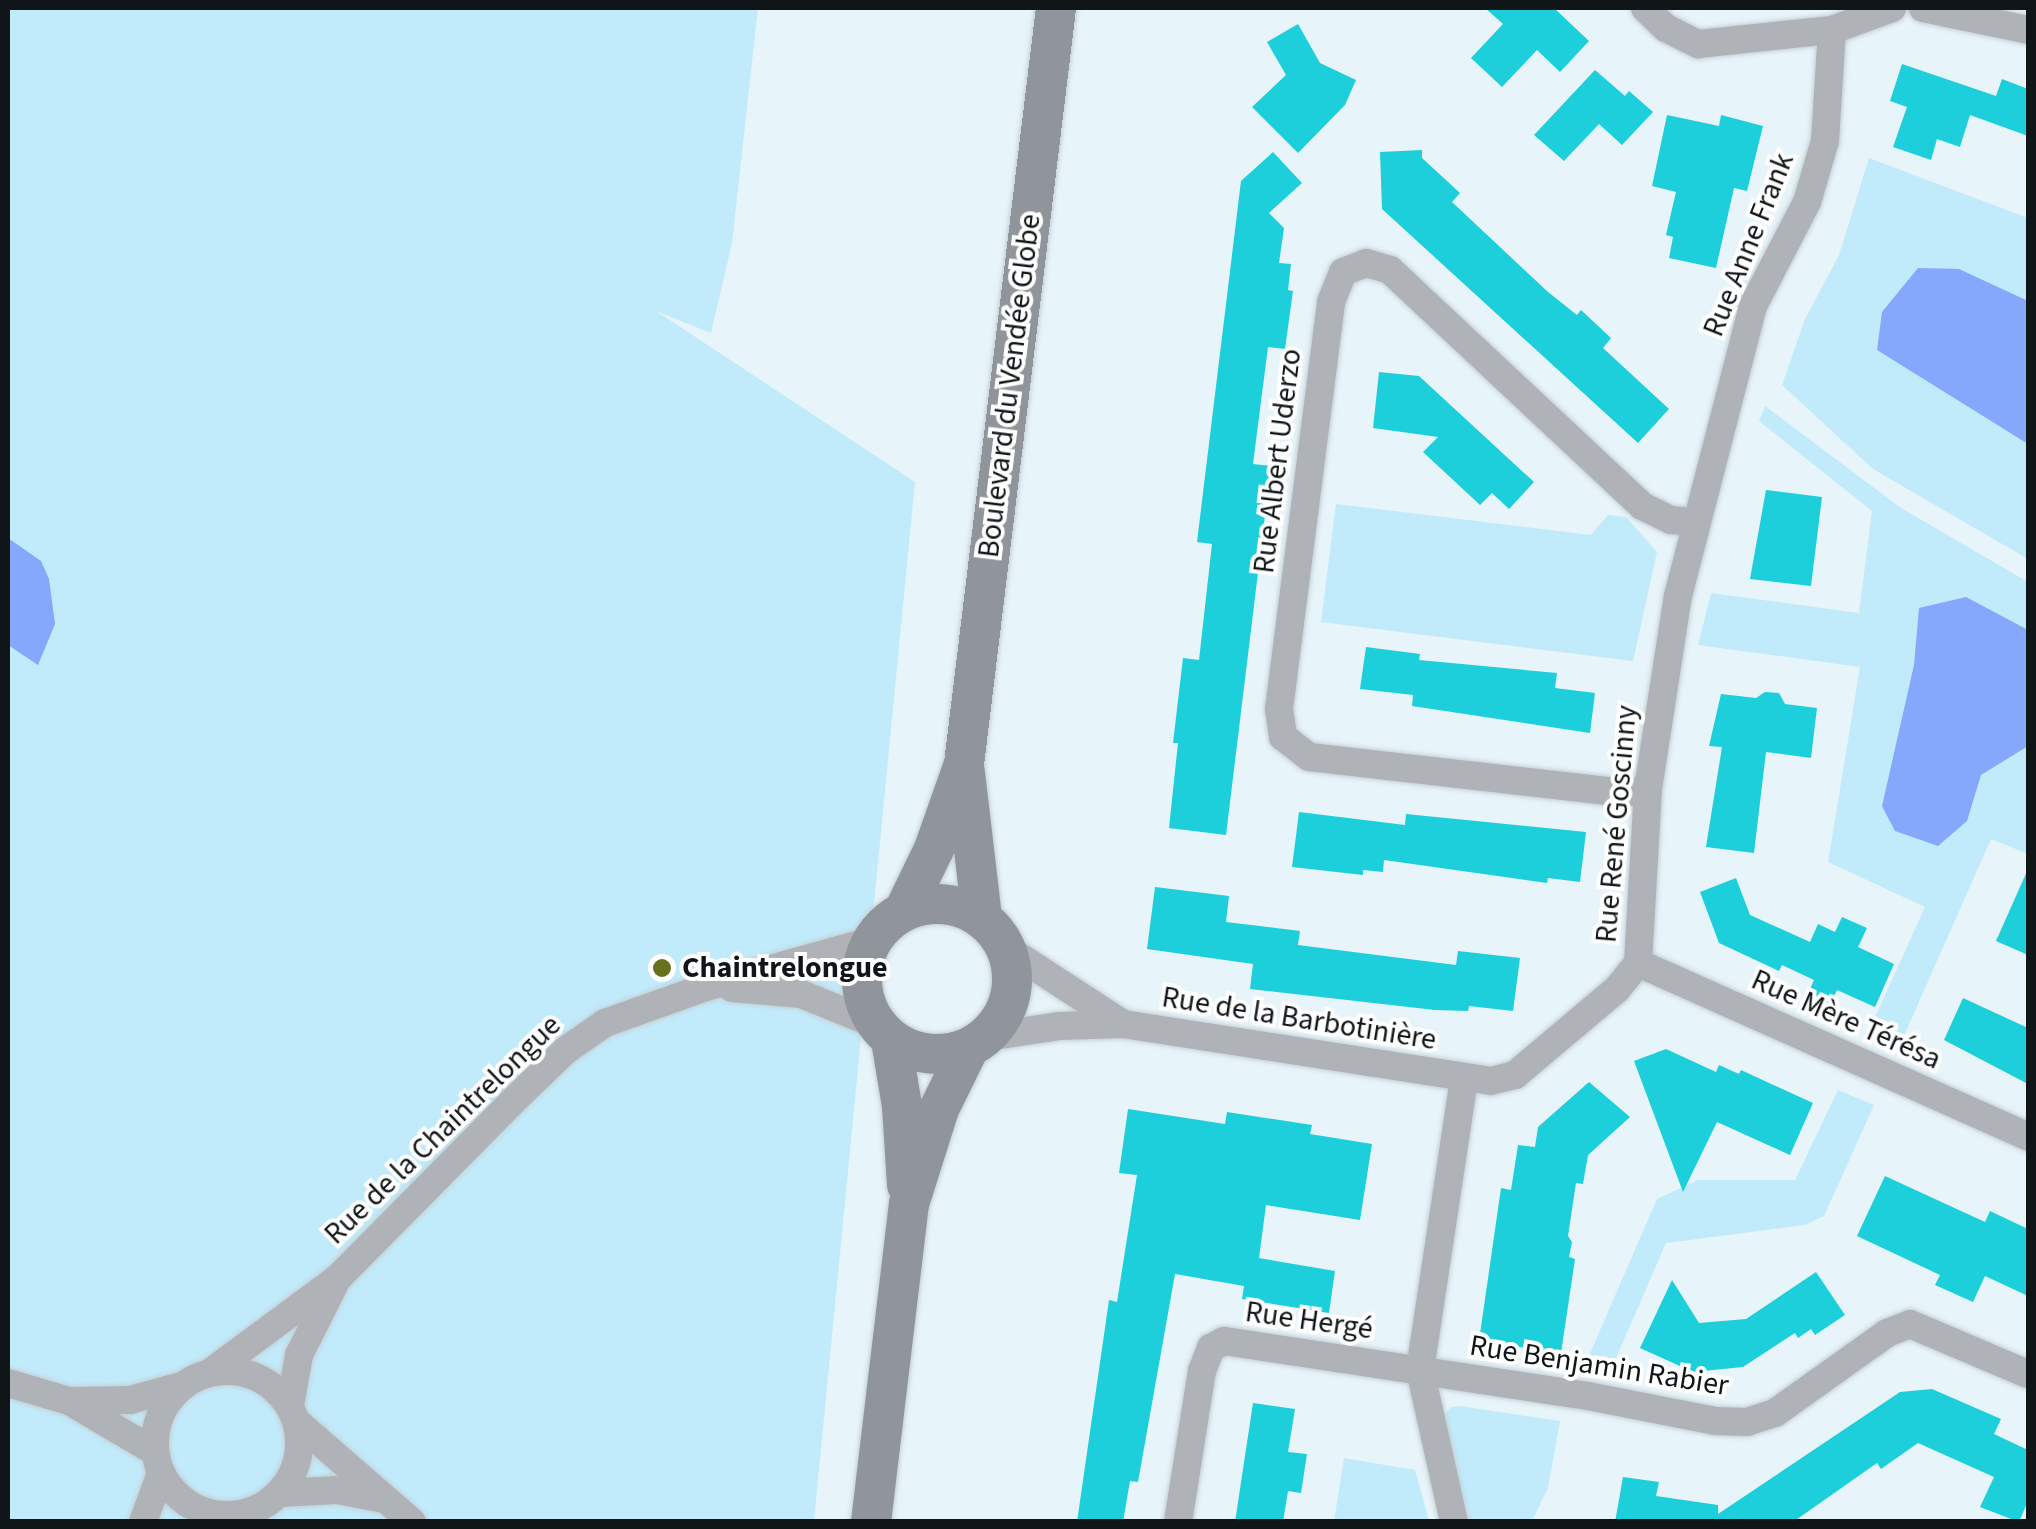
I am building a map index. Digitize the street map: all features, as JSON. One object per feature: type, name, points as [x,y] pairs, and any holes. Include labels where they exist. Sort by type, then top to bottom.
[{"type":"main road","name":"Boulevard du Vendée Globe","points":[[904,911],[934,849],[964,764],[1056,8]]},
{"type":"main road","name":"Boulevard du Vendée Globe","points":[[964,764],[994,933]]},
{"type":"main road","points":[[871,1522],[909,1204],[938,1109],[978,1042],[1002,1018],[1011,995],[1012,971],[994,933],[944,904],[904,911],[872,941],[861,983],[883,1032],[902,1106],[909,1204]]},
{"type":"main road","points":[[883,1032],[916,1052],[943,1055],[978,1042]]},
{"type":"street","points":[[1645,8],[1666,28],[1698,44],[1892,8]]},
{"type":"street","points":[[1923,8],[2028,30]]},
{"type":"street","name":"Rue Anne Frank","points":[[1735,366],[1753,306],[1807,202],[1825,140],[1826,19]]},
{"type":"street","name":"Rue Albert Uderzo","points":[[1648,789],[1625,793],[1310,757],[1283,737],[1279,709],[1331,302],[1343,272],[1366,264],[1390,270],[1642,506],[1671,520],[1696,522]]},
{"type":"street","name":"Rue René Goscinny","points":[[1464,1078],[1491,1081],[1515,1075],[1617,989],[1638,963],[1648,789],[1667,647],[1735,366]]},
{"type":"street","name":"Rue de la Barbotinière","points":[[994,933],[1123,1024]]},
{"type":"street","name":"Rue de la Chaintrelongue","points":[[211,1372],[338,1278],[566,1050],[605,1023],[706,988],[872,941]]},
{"type":"street","name":"Rue Mère Térésa","points":[[1638,963],[2028,1137]]},
{"type":"street","name":"Rue de la Chaintrelongue","points":[[706,988],[800,994],[883,1032]]},
{"type":"street","name":"Rue de la Barbotinière","points":[[978,1042],[1060,1026],[1123,1024],[1464,1078]]},
{"type":"street","points":[[1454,1522],[1420,1370],[1464,1078]]},
{"type":"street","name":"Rue de la Chaintrelongue","points":[[293,1414],[299,1355],[338,1278]]},
{"type":"street","name":"Rue Benjamin Rabier","points":[[1420,1370],[1716,1421],[1747,1422],[1774,1413],[1887,1333],[1910,1324],[2028,1374]]},
{"type":"street","name":"Rue Hergé","points":[[1178,1522],[1202,1372],[1211,1348],[1224,1342],[1420,1370]]},
{"type":"street","points":[[69,1402],[130,1400],[182,1386],[211,1372],[242,1372],[269,1384],[293,1414],[380,1498],[412,1522]]},
{"type":"street","points":[[8,1382],[69,1402],[158,1462],[172,1492],[189,1505],[225,1519],[262,1507],[280,1493],[297,1460],[293,1414]]},
{"type":"street","points":[[143,1522],[158,1462],[160,1415],[182,1386]]},
{"type":"street","points":[[280,1493],[336,1490],[380,1498]]},
{"type":"shaded area","points":[[8,8],[758,8],[732,243],[711,333],[656,311],[915,482],[814,1521],[8,1522]]},
{"type":"shaded area","points":[[1869,158],[2028,218],[2028,559],[1873,469],[1782,385],[1805,319],[1839,255]]},
{"type":"shaded area","points":[[1765,406],[1901,508],[2028,582],[2028,854],[1991,839],[1899,1047],[1868,1033],[1925,907],[1828,862],[1860,667],[1698,645],[1711,593],[1859,613],[1872,511],[1759,421]]},
{"type":"shaded area","points":[[1336,504],[1591,535],[1608,515],[1626,517],[1657,552],[1633,661],[1321,622]]},
{"type":"shaded area","points":[[1838,1090],[1874,1105],[1824,1216],[1805,1225],[1666,1243],[1613,1365],[1603,1369],[1585,1365],[1657,1199],[1698,1180],[1795,1180]]},
{"type":"shaded area","points":[[1451,1407],[1560,1421],[1548,1488],[1532,1521],[1470,1521],[1444,1426],[1444,1416]]},
{"type":"shaded area","points":[[1344,1458],[1415,1470],[1429,1521],[1334,1521]]},
{"type":"water","points":[[1918,268],[1959,269],[2028,301],[2028,444],[1877,350],[1882,312]]},
{"type":"water","points":[[8,538],[41,561],[49,579],[55,624],[38,665],[8,645]]},
{"type":"water","points":[[1966,597],[2028,630],[2028,746],[1981,775],[1967,821],[1938,846],[1895,831],[1882,806],[1914,665],[1919,608]]},
{"type":"building","points":[[1485,8],[1554,8],[1589,41],[1560,72],[1537,50],[1502,87],[1471,58],[1503,24]]},
{"type":"building","points":[[1298,24],[1320,63],[1356,80],[1345,105],[1298,153],[1252,107],[1286,75],[1267,42]]},
{"type":"building","points":[[1902,64],[1996,96],[2002,79],[2028,89],[2028,136],[1970,115],[1960,147],[1937,139],[1931,160],[1893,147],[1907,107],[1890,101]]},
{"type":"building","points":[[1595,70],[1625,96],[1629,91],[1653,112],[1622,145],[1599,124],[1564,161],[1534,135]]},
{"type":"building","points":[[1667,115],[1719,126],[1721,115],[1763,126],[1747,191],[1734,188],[1716,268],[1669,258],[1673,237],[1666,235],[1676,192],[1652,186]]},
{"type":"building","points":[[1422,150],[1422,158],[1460,193],[1452,202],[1548,292],[1577,315],[1581,310],[1611,338],[1603,348],[1669,409],[1638,443],[1382,209],[1380,152]]},
{"type":"building","points":[[1273,152],[1302,183],[1269,213],[1284,228],[1279,263],[1291,264],[1288,290],[1293,291],[1285,349],[1268,347],[1253,464],[1271,466],[1226,835],[1169,828],[1178,743],[1173,743],[1183,658],[1199,660],[1212,544],[1197,542],[1241,181]]},
{"type":"building","points":[[1379,372],[1419,376],[1534,482],[1509,509],[1492,493],[1480,505],[1423,452],[1438,437],[1373,428]]},
{"type":"building","points":[[1766,490],[1822,497],[1811,586],[1750,579]]},
{"type":"building","points":[[1366,647],[1420,654],[1419,660],[1557,673],[1555,688],[1595,693],[1590,733],[1412,706],[1413,695],[1360,689]]},
{"type":"building","points":[[1765,692],[1779,693],[1785,704],[1817,708],[1811,758],[1766,752],[1754,853],[1706,847],[1722,747],[1709,746],[1721,694],[1756,698]]},
{"type":"building","points":[[1299,812],[1405,825],[1406,814],[1586,832],[1580,882],[1548,878],[1547,883],[1384,860],[1383,872],[1363,870],[1363,875],[1292,867]]},
{"type":"building","points":[[2028,869],[2028,955],[1996,941]]},
{"type":"building","points":[[1736,878],[1750,915],[1810,942],[1818,924],[1835,932],[1842,917],[1867,928],[1858,947],[1894,964],[1875,1007],[1837,990],[1828,1010],[1805,1000],[1814,980],[1782,965],[1779,971],[1719,943],[1700,892]]},
{"type":"building","points":[[1155,887],[1229,896],[1226,922],[1300,931],[1298,945],[1456,965],[1458,951],[1520,958],[1513,1011],[1469,1006],[1468,1011],[1435,1010],[1250,989],[1253,964],[1147,949]]},
{"type":"building","points":[[1963,998],[2028,1028],[2028,1084],[1944,1040]]},
{"type":"building","points":[[1666,1049],[1716,1072],[1719,1065],[1739,1074],[1741,1070],[1813,1103],[1790,1155],[1717,1122],[1683,1192],[1634,1061]]},
{"type":"building","points":[[1589,1082],[1630,1117],[1588,1155],[1583,1184],[1576,1183],[1568,1236],[1572,1242],[1569,1257],[1575,1259],[1561,1353],[1479,1341],[1501,1188],[1511,1190],[1518,1145],[1535,1147],[1538,1127]]},
{"type":"building","points":[[1128,1109],[1225,1124],[1227,1112],[1312,1125],[1310,1134],[1372,1144],[1360,1220],[1266,1205],[1259,1258],[1335,1271],[1329,1313],[1242,1299],[1244,1286],[1175,1274],[1138,1482],[1130,1481],[1123,1522],[1077,1522],[1109,1300],[1117,1302],[1137,1175],[1119,1173]]},
{"type":"building","points":[[1885,1176],[1985,1222],[1990,1211],[2028,1229],[2028,1296],[1985,1276],[1973,1302],[1935,1285],[1940,1275],[1857,1236]]},
{"type":"building","points":[[1816,1272],[1845,1315],[1815,1335],[1811,1329],[1798,1338],[1795,1333],[1743,1367],[1693,1372],[1640,1348],[1672,1280],[1699,1323],[1746,1319]]},
{"type":"building","points":[[1932,1389],[2001,1419],[1994,1434],[2028,1450],[2028,1501],[2019,1522],[1980,1507],[1994,1477],[1918,1443],[1881,1469],[1877,1463],[1793,1522],[1615,1522],[1623,1477],[1659,1482],[1656,1496],[1718,1505],[1718,1514],[1900,1392]]},
{"type":"building","points":[[1253,1403],[1295,1409],[1288,1452],[1307,1454],[1301,1493],[1288,1491],[1283,1522],[1235,1522]]},
{"type":"place","name":"Chaintrelongue","points":[[662,968]]}]
